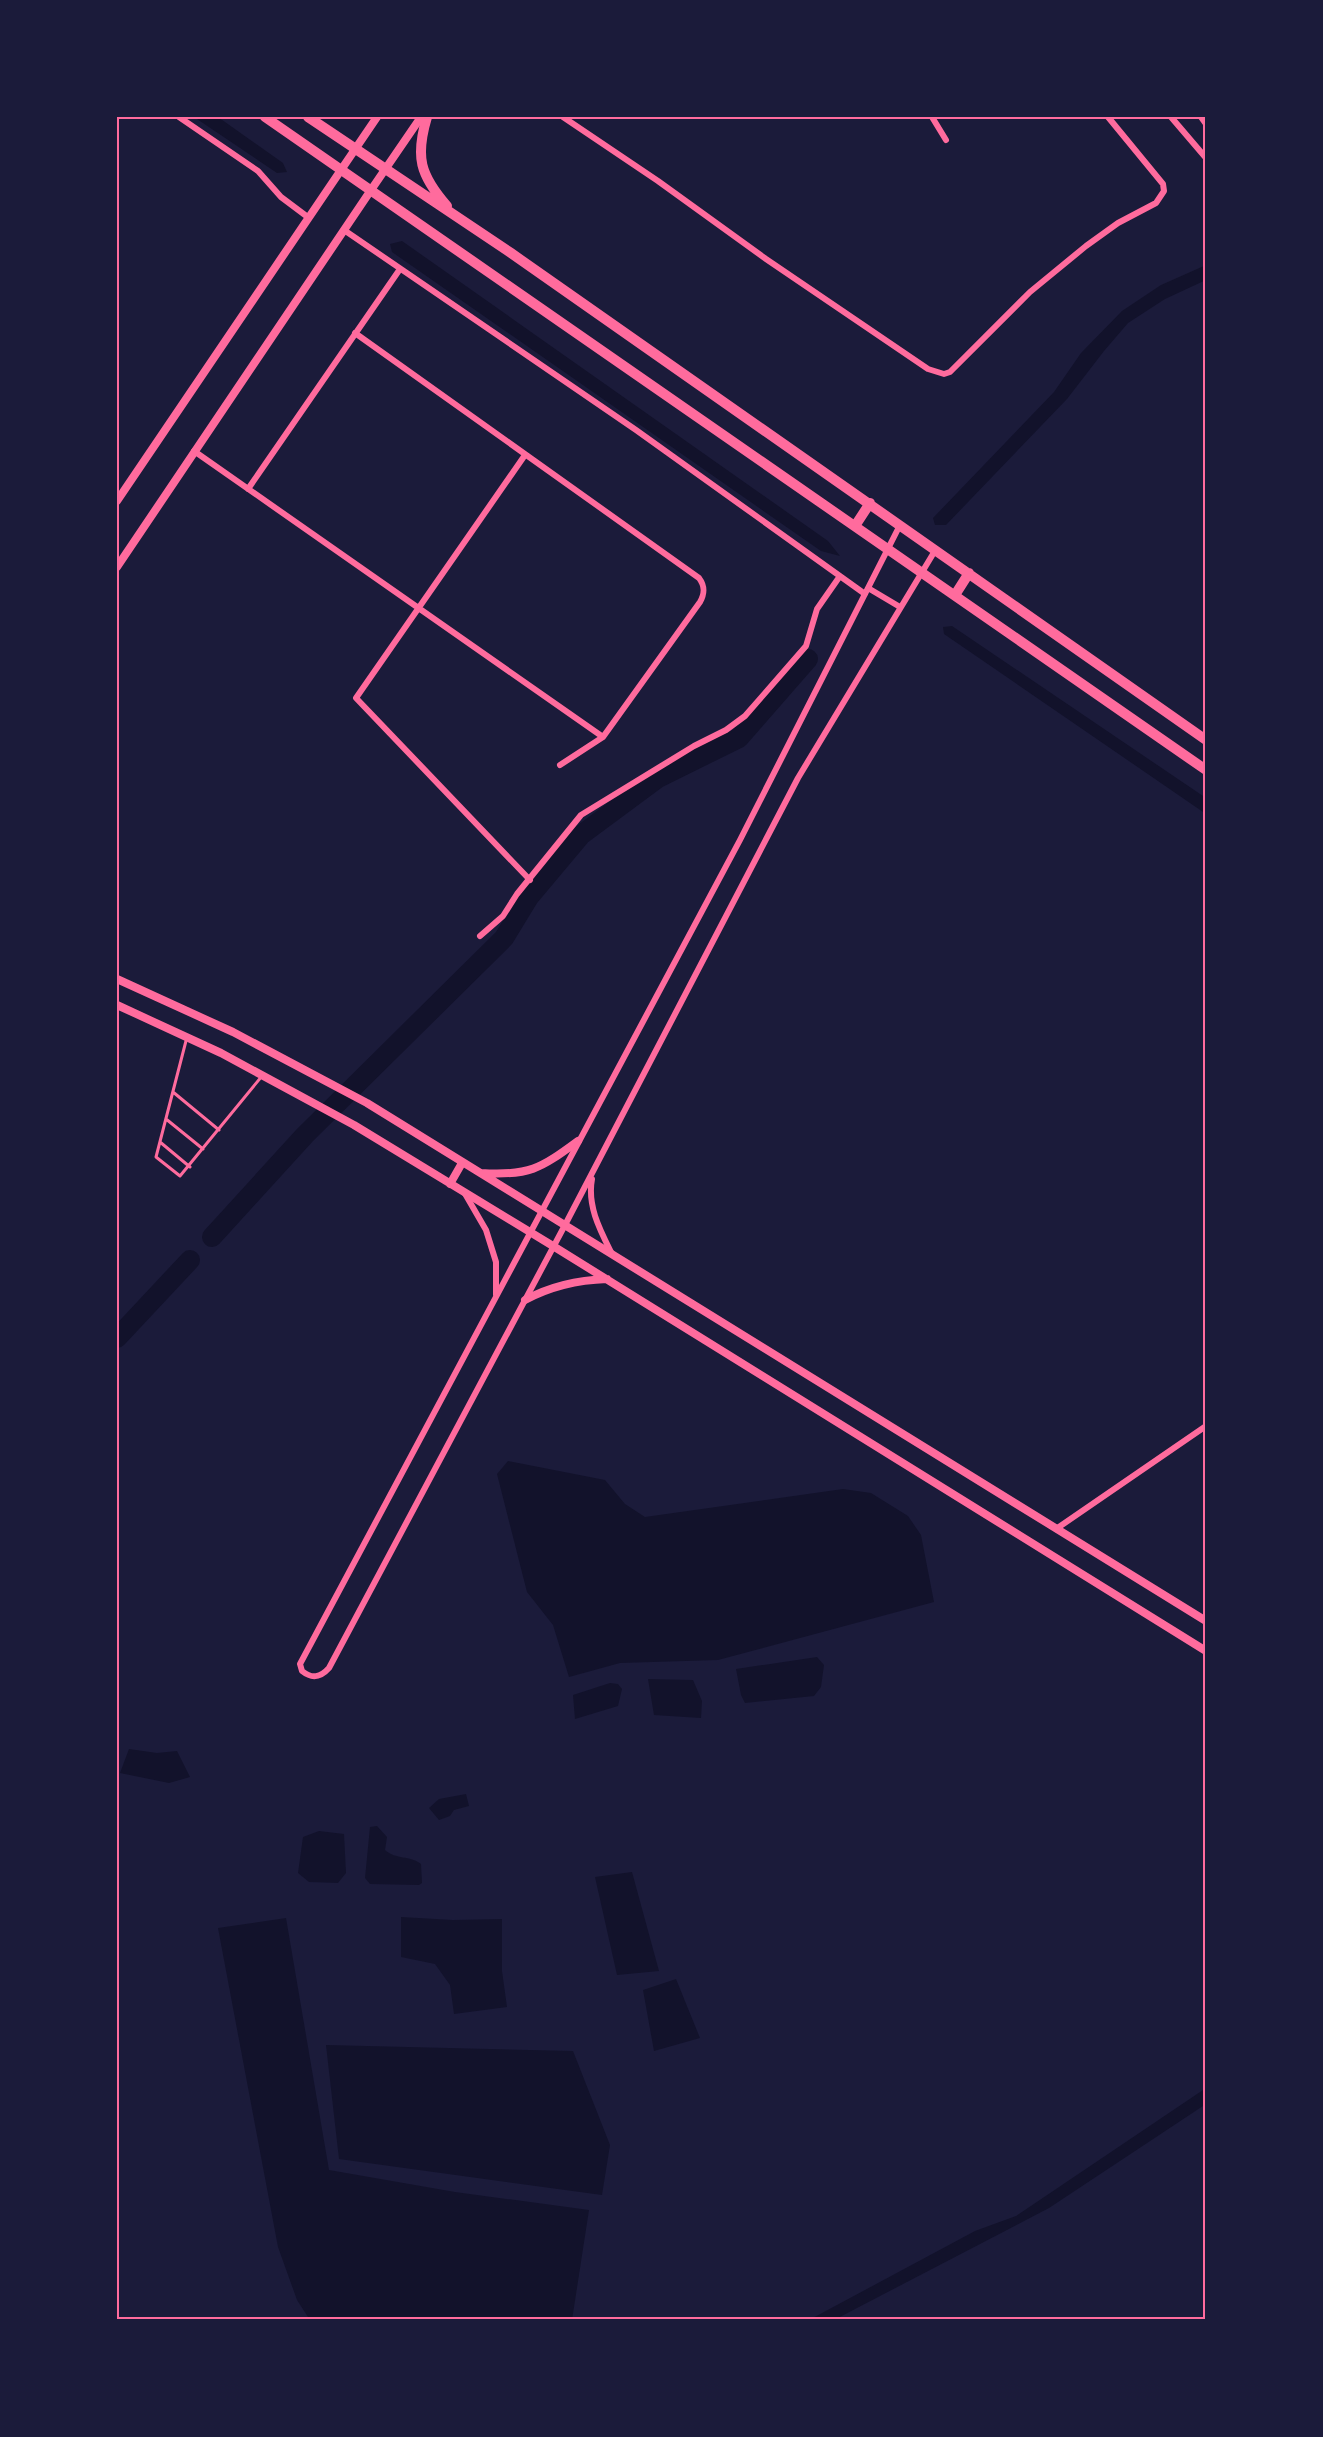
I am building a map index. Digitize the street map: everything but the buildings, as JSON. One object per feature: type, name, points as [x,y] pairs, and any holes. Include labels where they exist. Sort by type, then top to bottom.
[{"type":"highway","points":[[264,117],[1206,770]]},
{"type":"highway","points":[[308,117],[458,217],[936,549],[1206,740]]},
{"type":"highway","points":[[419,118],[422,168],[433,190],[458,217]]},
{"type":"highway","points":[[855,526],[870,503]]},
{"type":"highway","points":[[955,595],[969,573]]},
{"type":"main road","points":[[341,170],[377,117]]},
{"type":"main road","points":[[371,190],[419,118]]},
{"type":"street","points":[[179,117],[258,171],[281,196],[309,218]]},
{"type":"street","points":[[563,117],[928,369],[944,374],[950,372],[1030,292],[1086,246],[1118,223],[1156,203],[1162,196],[1163,184],[1108,117]]},
{"type":"street","points":[[932,117],[946,140]]},
{"type":"street","points":[[1171,117],[1206,158]]},
{"type":"street","points":[[1200,117],[1206,124]]},
{"type":"street","points":[[117,501],[341,170]]},
{"type":"street","points":[[117,567],[371,190]]},
{"type":"street","points":[[344,230],[636,430],[840,576],[900,607]]},
{"type":"street","points":[[248,489],[400,269]]},
{"type":"street","points":[[356,333],[699,578],[703,584],[704,594],[700,602],[603,737],[560,765]]},
{"type":"street","points":[[194,451],[603,737]]},
{"type":"street","points":[[525,455],[417,607],[356,698],[530,880]]},
{"type":"street","points":[[900,524],[740,840],[300,1664],[302,1671],[307,1675],[315,1677],[324,1674],[329,1668],[554,1246],[798,778],[936,549]]},
{"type":"street","points":[[480,936],[503,916],[581,815],[694,746],[726,730],[745,716],[806,646],[817,609],[840,576]]},
{"type":"street","points":[[117,979],[204,1018],[366,1103],[1206,1621]]},
{"type":"street","points":[[117,1005],[263,1075],[354,1125],[554,1246],[1206,1651]]},
{"type":"street","points":[[478,1172],[522,1173],[545,1166],[578,1142]]},
{"type":"street","points":[[450,1184],[462,1162]]},
{"type":"street","points":[[593,1170],[590,1187],[591,1202],[597,1225],[612,1254]]},
{"type":"street","points":[[464,1192],[486,1230],[496,1262],[496,1296]]},
{"type":"street","points":[[525,1300],[544,1290],[562,1285],[607,1279]]},
{"type":"street","points":[[1056,1529],[1206,1426]]},
{"type":"lane","points":[[187,1037],[156,1157],[180,1176],[190,1167],[263,1075]]},
{"type":"lane","points":[[173,1092],[219,1130]]},
{"type":"lane","points":[[166,1119],[204,1149]]},
{"type":"lane","points":[[160,1142],[190,1167]]},
{"type":"shaded area","points":[[194,117],[218,117],[283,163],[287,172],[277,173]]},
{"type":"shaded area","points":[[402,241],[828,541],[840,556],[821,551],[392,252],[390,244]]},
{"type":"shaded area","points":[[1206,265],[1206,280],[1165,299],[1128,323],[1067,399],[946,525],[935,525],[933,518],[1054,392],[1081,353],[1122,311],[1161,285]]},
{"type":"shaded area","points":[[952,626],[1206,798],[1206,814],[944,634],[943,627]]},
{"type":"shaded area","points":[[508,1461],[605,1480],[625,1504],[645,1517],[843,1489],[871,1493],[908,1516],[921,1535],[934,1602],[718,1660],[620,1663],[569,1677],[553,1625],[527,1592],[497,1474]]},
{"type":"shaded area","points":[[817,1657],[824,1665],[821,1687],[814,1696],[745,1703],[741,1695],[736,1669]]},
{"type":"shaded area","points":[[648,1679],[693,1680],[702,1701],[701,1718],[654,1715]]},
{"type":"shaded area","points":[[610,1683],[618,1684],[622,1689],[618,1706],[575,1719],[573,1695]]},
{"type":"shaded area","points":[[129,1749],[157,1753],[177,1751],[190,1777],[169,1783],[120,1773]]},
{"type":"shaded area","points":[[466,1794],[469,1806],[454,1810],[450,1816],[439,1820],[429,1808],[439,1799]]},
{"type":"shaded area","points":[[377,1826],[387,1837],[385,1850],[421,1864],[422,1883],[419,1885],[370,1884],[365,1878],[370,1827]]},
{"type":"shaded area","points":[[319,1831],[344,1834],[346,1873],[338,1883],[309,1882],[298,1873],[303,1837]]},
{"type":"shaded area","points":[[632,1872],[659,1971],[617,1975],[595,1877]]},
{"type":"shaded area","points":[[401,1917],[453,1920],[502,1919],[502,1971],[507,2007],[454,2014],[450,1985],[435,1964],[401,1957]]},
{"type":"shaded area","points":[[286,1918],[329,2170],[455,2192],[589,2210],[572,2320],[310,2320],[297,2300],[278,2247],[218,1928]]},
{"type":"shaded area","points":[[676,1979],[700,2038],[654,2051],[643,1990]]},
{"type":"shaded area","points":[[326,2045],[573,2051],[610,2145],[602,2195],[339,2159]]},
{"type":"shaded area","points":[[1206,2088],[1206,2104],[1049,2208],[834,2320],[809,2320],[975,2231],[1016,2216]]},
{"type":"waterway","points":[[212,1237],[305,1135],[504,938],[529,897],[581,835],[658,778],[739,738],[808,659]]},
{"type":"waterway","points":[[117,1338],[190,1260]]}]
